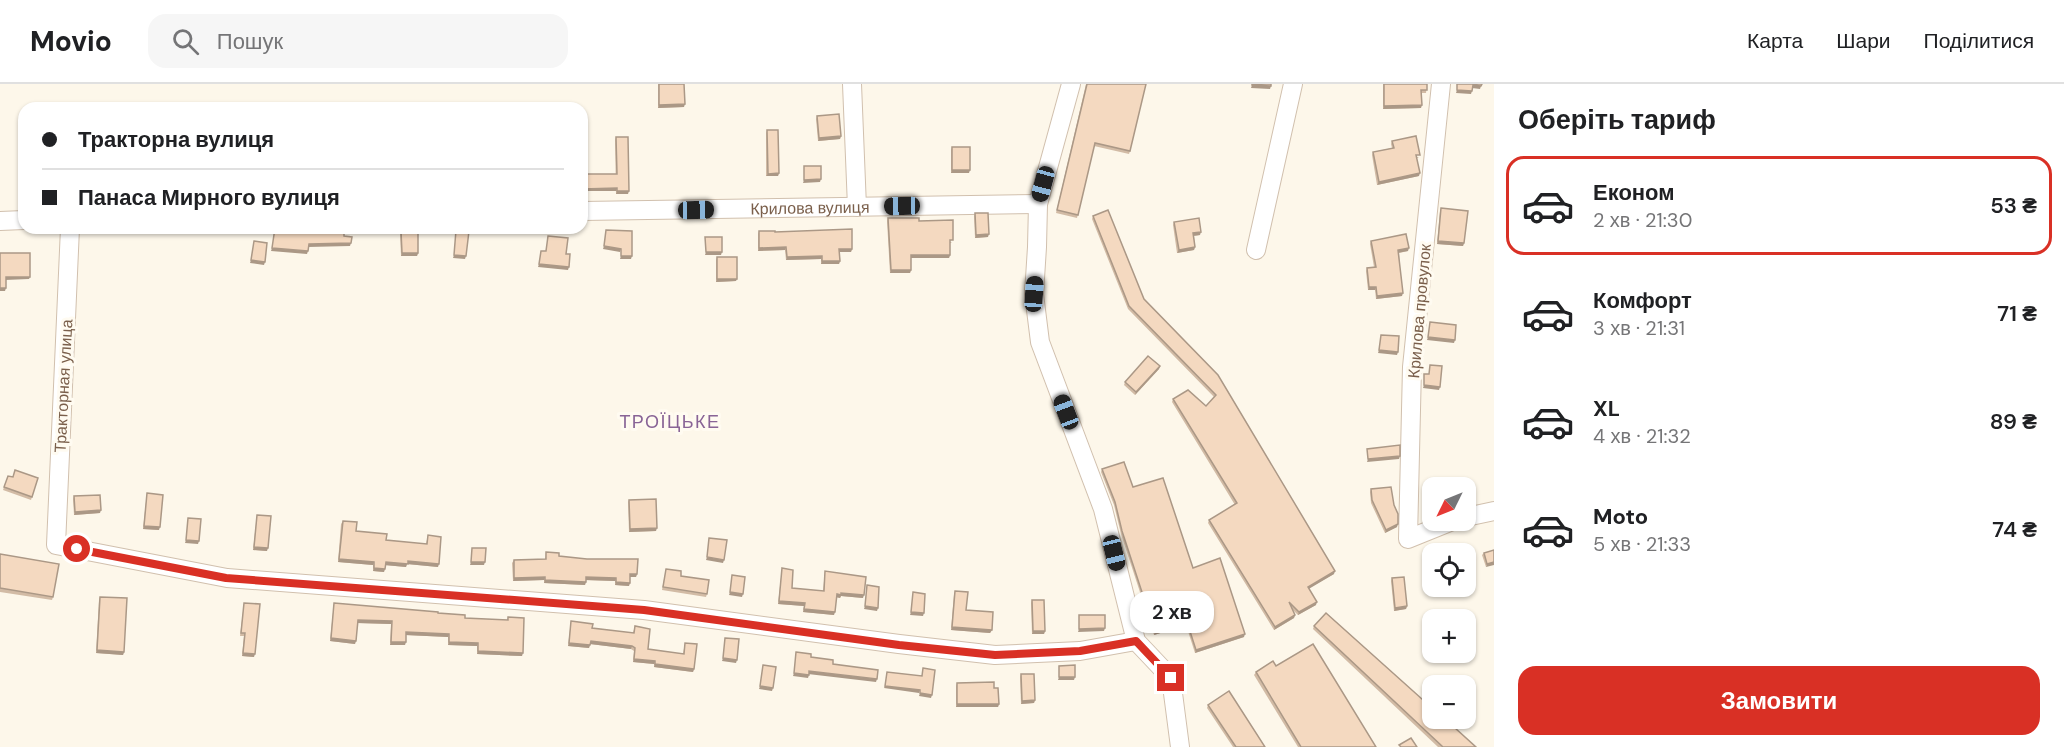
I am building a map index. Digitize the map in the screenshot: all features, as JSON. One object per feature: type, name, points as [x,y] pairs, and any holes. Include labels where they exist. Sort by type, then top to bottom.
[{"type":"street","points":[[852,84],[856,207]]},
{"type":"street","points":[[1071,84],[1038,204],[1034,294],[1040,342],[1103,509],[1136,641],[1171,678],[1180,747]]},
{"type":"street","points":[[1256,250],[1293,84]]},
{"type":"street","name":"Крилова провулок","points":[[1428,531],[1408,539],[1412,367],[1441,84]]},
{"type":"street","name":"Крилова вулиця","points":[[588,211],[1038,204]]},
{"type":"street","points":[[0,220],[18,220]]},
{"type":"street","name":"Тракторная улица","points":[[70,234],[56,545],[226,578],[644,610],[899,645],[995,655],[1080,651],[1136,641]]},
{"type":"street","points":[[1476,515],[1494,511]]},
{"type":"building","points":[[659,84],[684,84],[685,104],[659,105]]},
{"type":"building","points":[[1087,84],[1146,84],[1130,151],[1095,143],[1078,215],[1057,210]]},
{"type":"building","points":[[1271,84],[1271,86],[1252,85]]},
{"type":"building","points":[[1384,84],[1427,84],[1427,90],[1421,90],[1422,105],[1384,106]]},
{"type":"building","points":[[1457,84],[1482,84],[1481,86],[1473,85],[1472,91],[1457,90]]},
{"type":"building","points":[[839,114],[841,136],[819,138],[817,116]]},
{"type":"building","points":[[767,130],[778,130],[779,173],[768,174]]},
{"type":"building","points":[[1416,136],[1420,155],[1416,155],[1420,173],[1379,182],[1373,152],[1394,148],[1392,141]]},
{"type":"building","points":[[616,137],[628,137],[629,191],[617,191],[617,188],[588,189],[588,174],[617,174]]},
{"type":"building","points":[[952,147],[970,147],[970,170],[952,170]]},
{"type":"building","points":[[804,166],[821,166],[821,179],[804,180]]},
{"type":"building","points":[[1441,208],[1468,211],[1464,243],[1438,241]]},
{"type":"building","points":[[1108,210],[1144,299],[1218,375],[1335,571],[1308,587],[1317,602],[1299,612],[1289,602],[1295,615],[1275,627],[1209,520],[1237,503],[1173,399],[1188,390],[1206,406],[1216,395],[1129,306],[1093,216]]},
{"type":"building","points":[[975,213],[988,213],[989,234],[976,235]]},
{"type":"building","points":[[888,218],[919,218],[919,221],[953,220],[950,255],[911,255],[911,270],[891,270]]},
{"type":"building","points":[[1199,218],[1201,232],[1193,233],[1195,247],[1179,250],[1174,222]]},
{"type":"building","points":[[852,229],[852,249],[839,249],[840,261],[822,261],[822,256],[787,257],[786,247],[759,248],[759,231]]},
{"type":"building","points":[[606,230],[632,231],[632,256],[621,256],[621,249],[604,246]]},
{"type":"building","points":[[274,234],[344,234],[344,236],[352,237],[351,243],[309,244],[308,251],[272,248]]},
{"type":"building","points":[[401,234],[418,234],[418,253],[402,253]]},
{"type":"building","points":[[456,234],[469,234],[466,256],[454,255]]},
{"type":"building","points":[[1406,234],[1409,248],[1398,250],[1403,293],[1377,296],[1376,287],[1369,287],[1367,268],[1376,267],[1371,241]]},
{"type":"building","points":[[548,236],[568,238],[566,254],[570,254],[569,267],[539,264],[541,251],[546,251]]},
{"type":"building","points":[[705,237],[722,237],[722,252],[706,252]]},
{"type":"building","points":[[254,241],[267,243],[265,262],[251,260]]},
{"type":"building","points":[[0,253],[30,253],[30,277],[6,277],[6,288],[0,288]]},
{"type":"building","points":[[717,257],[737,257],[737,279],[717,279]]},
{"type":"building","points":[[1430,322],[1456,325],[1455,340],[1428,337]]},
{"type":"building","points":[[1381,335],[1399,336],[1398,352],[1379,350]]},
{"type":"building","points":[[1148,356],[1160,366],[1136,392],[1125,382]]},
{"type":"building","points":[[1430,365],[1442,366],[1440,387],[1424,385],[1424,374],[1429,374]]},
{"type":"building","points":[[1400,445],[1400,456],[1368,459],[1367,449]]},
{"type":"building","points":[[1124,462],[1133,487],[1163,478],[1193,568],[1220,558],[1245,634],[1196,650],[1187,622],[1155,632],[1122,531],[1115,502],[1102,469]]},
{"type":"building","points":[[15,470],[38,478],[32,497],[4,487],[8,476],[13,477]]},
{"type":"building","points":[[1391,487],[1398,514],[1398,524],[1386,530],[1372,500],[1371,489]]},
{"type":"building","points":[[147,493],[163,495],[160,527],[144,526]]},
{"type":"building","points":[[100,495],[101,510],[75,512],[74,496]]},
{"type":"building","points":[[656,499],[657,528],[630,529],[629,500]]},
{"type":"building","points":[[257,515],[271,516],[268,548],[254,547]]},
{"type":"building","points":[[188,518],[201,519],[199,541],[186,540]]},
{"type":"building","points":[[343,521],[357,522],[356,531],[387,534],[386,540],[427,544],[428,535],[441,537],[439,564],[408,561],[408,564],[386,562],[385,569],[374,568],[374,562],[339,559]]},
{"type":"building","points":[[709,538],[727,540],[724,560],[707,557]]},
{"type":"building","points":[[472,548],[486,548],[485,562],[471,562]]},
{"type":"building","points":[[1494,550],[1494,562],[1487,564],[1484,553]]},
{"type":"building","points":[[546,552],[587,559],[638,559],[637,574],[630,574],[630,583],[616,582],[616,578],[586,577],[586,582],[545,580],[545,577],[514,578],[514,560],[546,559]]},
{"type":"building","points":[[0,554],[59,564],[53,597],[0,588]]},
{"type":"building","points":[[782,568],[793,570],[792,588],[824,591],[825,571],[866,577],[864,595],[837,594],[835,612],[804,609],[805,603],[779,601]]},
{"type":"building","points":[[666,569],[681,571],[681,576],[709,580],[707,594],[663,587]]},
{"type":"building","points":[[732,575],[745,577],[743,594],[730,592]]},
{"type":"building","points":[[1404,577],[1407,606],[1395,608],[1392,578]]},
{"type":"building","points":[[867,585],[879,587],[878,608],[865,606]]},
{"type":"building","points":[[955,591],[968,592],[966,610],[993,612],[992,630],[952,627]]},
{"type":"building","points":[[913,592],[925,594],[924,613],[911,612]]},
{"type":"building","points":[[100,597],[127,598],[124,652],[97,650]]},
{"type":"building","points":[[1032,600],[1044,600],[1045,631],[1033,631]]},
{"type":"building","points":[[244,603],[260,604],[255,654],[243,653],[245,633],[241,633]]},
{"type":"building","points":[[334,603],[465,615],[465,618],[508,620],[508,617],[524,618],[523,653],[478,651],[478,643],[449,642],[449,634],[406,632],[406,642],[391,642],[392,621],[358,620],[356,641],[331,638]]},
{"type":"building","points":[[1326,613],[1422,699],[1422,727],[1314,626]]},
{"type":"building","points":[[1079,615],[1105,615],[1105,628],[1079,629]]},
{"type":"building","points":[[571,621],[593,624],[592,628],[634,633],[635,626],[650,629],[648,649],[684,654],[685,643],[697,644],[694,669],[634,659],[635,648],[632,646],[591,641],[590,645],[569,643]]},
{"type":"building","points":[[725,638],[739,639],[737,660],[723,658]]},
{"type":"building","points":[[1313,644],[1376,747],[1301,747],[1256,672],[1273,661],[1276,666]]},
{"type":"building","points":[[796,652],[833,660],[833,664],[878,670],[877,679],[809,671],[809,675],[794,673]]},
{"type":"building","points":[[763,665],[776,667],[773,688],[760,686]]},
{"type":"building","points":[[1075,665],[1075,677],[1059,677],[1059,666]]},
{"type":"building","points":[[923,668],[935,670],[932,695],[920,693],[920,690],[885,686],[887,672],[922,676]]},
{"type":"building","points":[[1021,674],[1034,674],[1035,700],[1022,701]]},
{"type":"building","points":[[994,682],[994,688],[998,688],[999,704],[957,704],[957,683]]},
{"type":"building","points":[[1229,691],[1265,747],[1236,747],[1208,705]]},
{"type":"building","points":[[1424,729],[1456,729],[1476,747],[1443,747]]},
{"type":"building","points":[[1411,738],[1417,747],[1399,745]]},
{"type":"district","name":"ТРОЇЦЬКЕ","points":[[670,422]]},
{"type":"route","points":[[77,549],[226,578],[644,610],[899,645],[995,655],[1080,651],[1136,641],[1171,678]]}]
